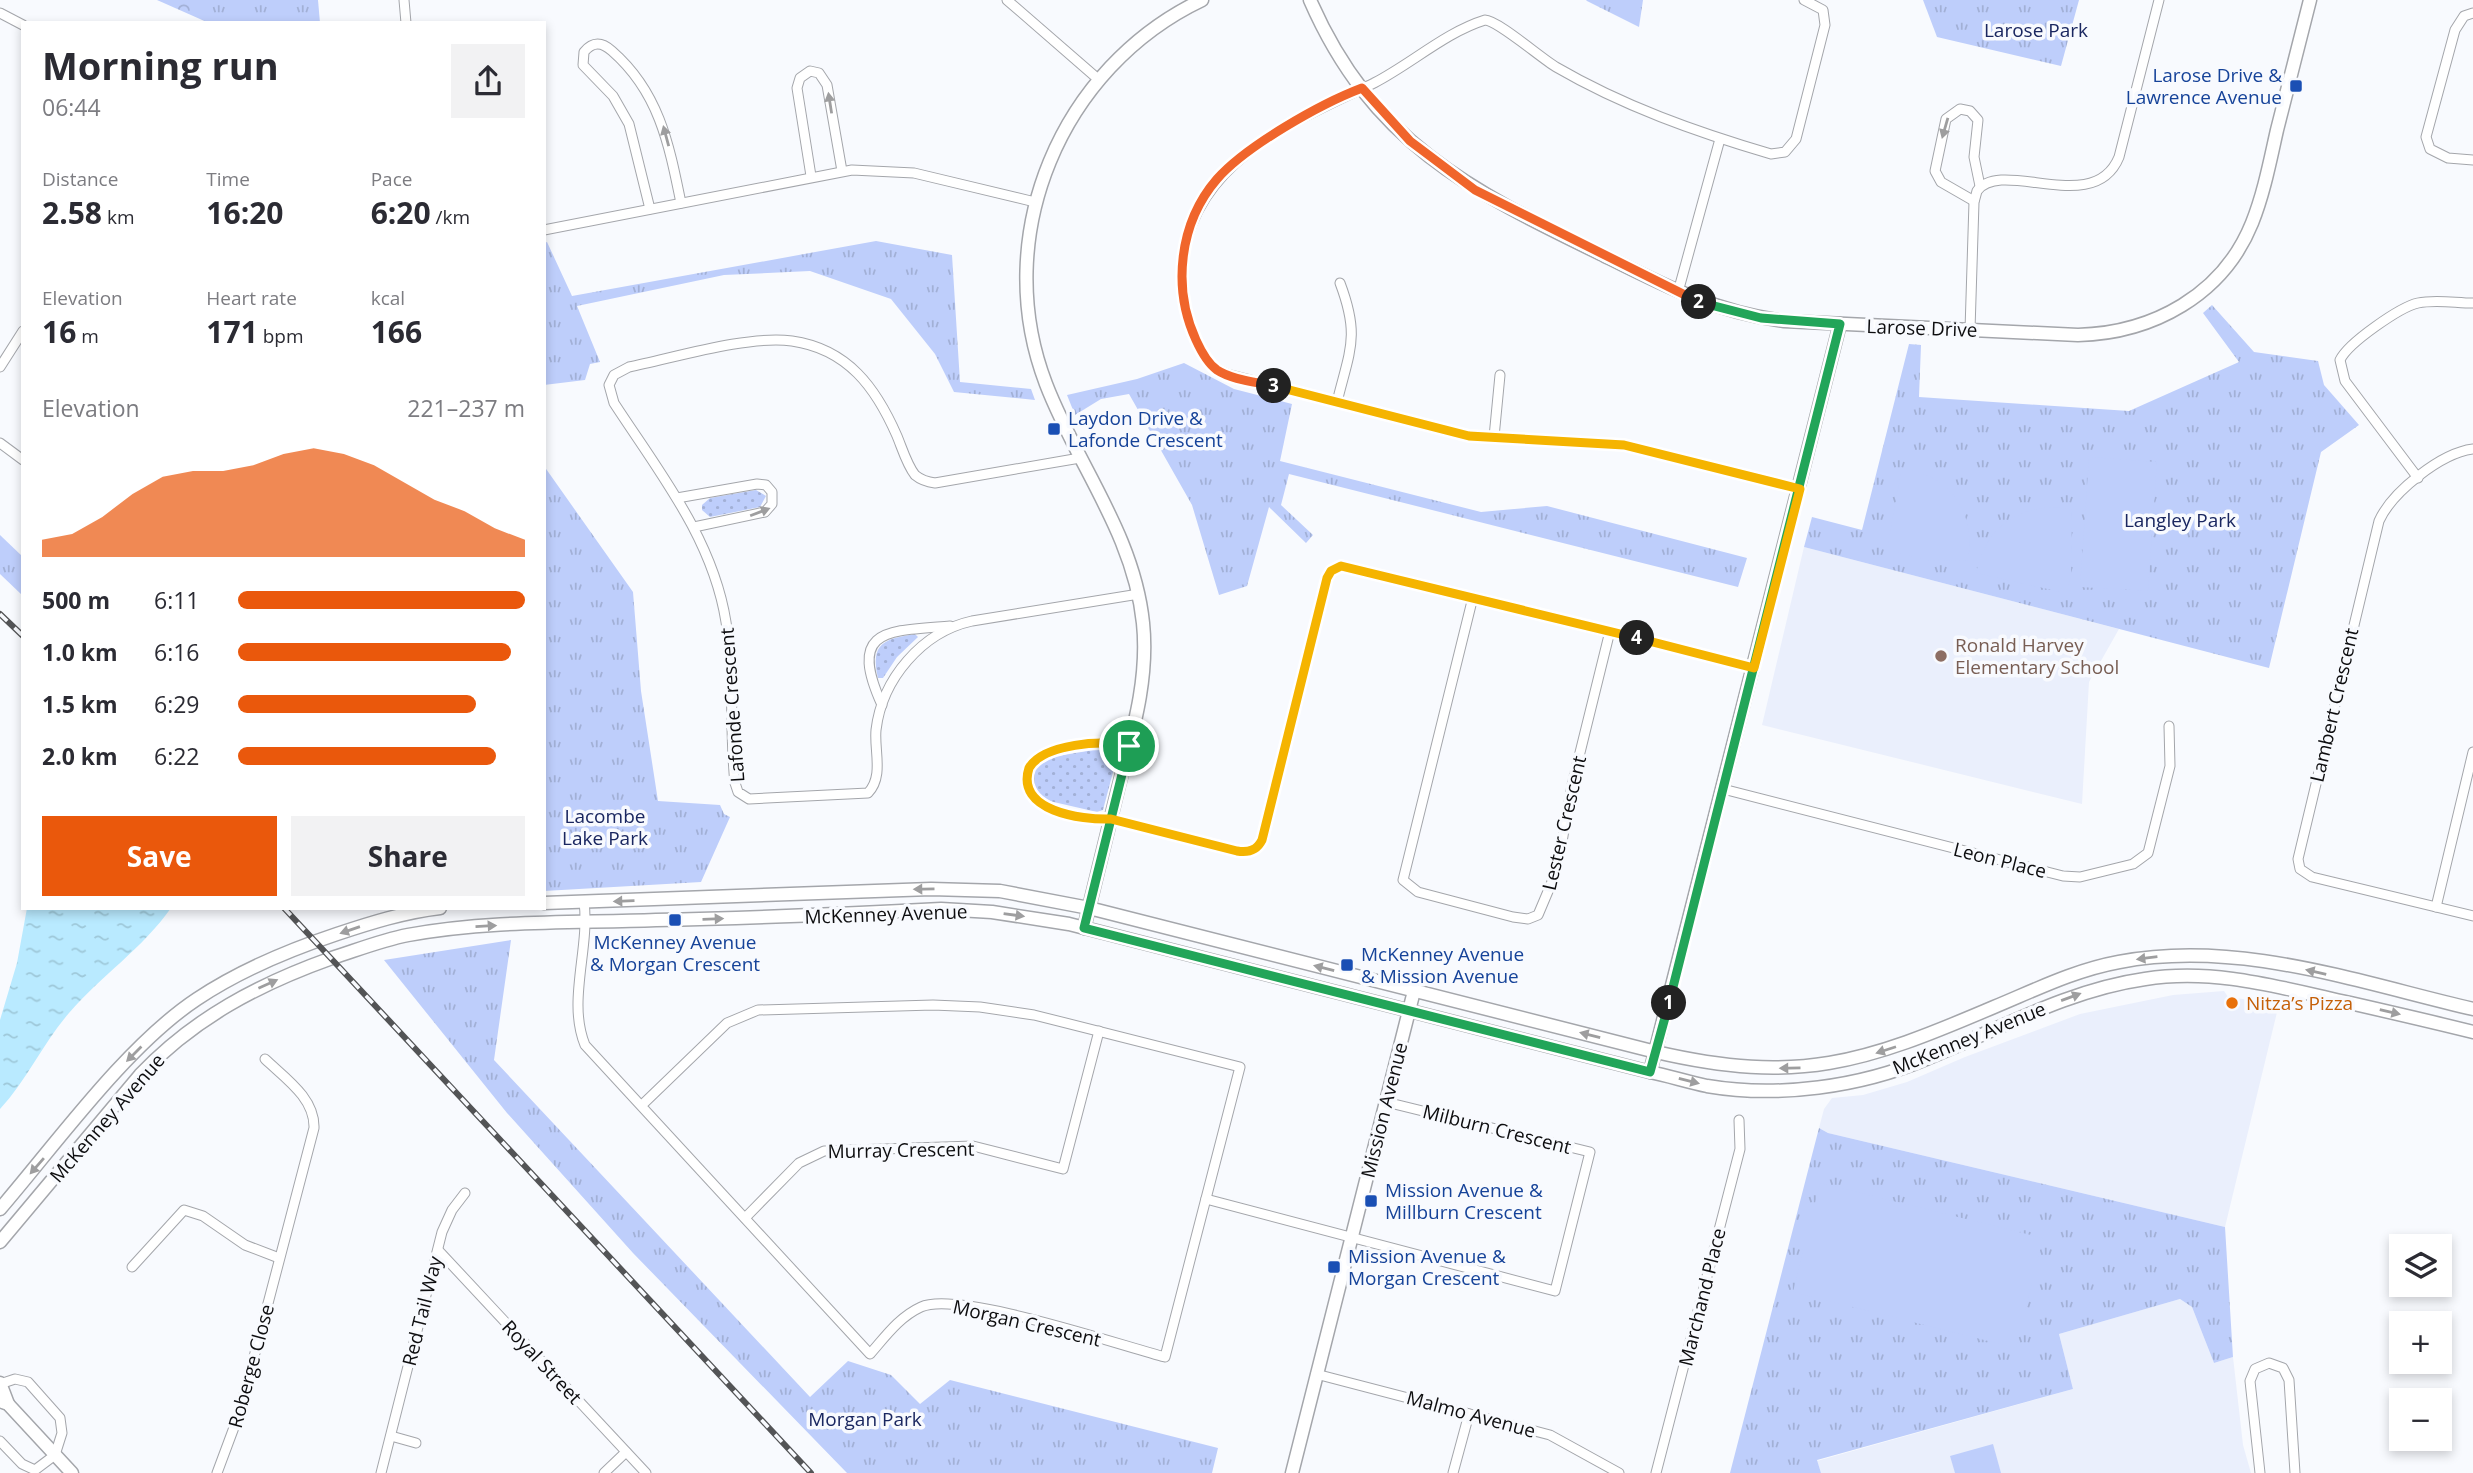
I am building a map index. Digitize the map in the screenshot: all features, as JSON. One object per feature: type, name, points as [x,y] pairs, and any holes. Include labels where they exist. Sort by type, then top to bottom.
[{"type":"main road","points":[[1084,928],[1141,697],[1144,664],[1139,594],[1120,533],[1048,390],[1032,338],[1026,267],[1035,202],[1056,144],[1098,79],[1155,27],[1202,0]]},
{"type":"main road","name":"Larose Drive","points":[[1310,0],[1331,43],[1362,88],[1395,127],[1464,183],[1678,292],[1745,316],[1840,324],[2078,335],[2122,331],[2166,316],[2207,287],[2237,252],[2255,215],[2310,0]]},
{"type":"main road","points":[[1650,1072],[1840,324]]},
{"type":"main road","name":"McKenney Avenue","points":[[546,903],[931,889],[1000,891],[1089,908],[1715,1066],[1752,1069],[1816,1067],[1857,1060],[1917,1040],[2095,967],[2166,956],[2259,958],[2473,1009]]},
{"type":"main road","name":"McKenney Avenue","points":[[0,1242],[160,1055],[208,1016],[244,994],[305,967],[406,935],[484,926],[941,909],[1005,914],[1084,928],[1707,1086],[1748,1090],[1812,1088],[1868,1078],[1924,1060],[2078,994],[2124,982],[2170,976],[2242,978],[2473,1032]]},
{"type":"main road","name":"McKenney Avenue","points":[[0,1209],[130,1059],[196,1000],[234,978],[315,942],[365,925],[431,910]]},
{"type":"main road","name":"Mission Avenue","points":[[1292,1473],[1414,991]]},
{"type":"main road","points":[[0,1383],[4,1402],[72,1473]]},
{"type":"street","points":[[404,0],[406,21]]},
{"type":"street","points":[[1007,0],[1098,79]]},
{"type":"street","points":[[1800,489],[1637,447],[1595,441],[1465,435],[1218,370],[1203,354],[1192,332],[1184,306],[1181,272],[1192,221],[1209,190],[1224,172],[1259,145],[1477,23],[1490,19],[1559,69],[1653,115],[1775,155],[1785,152],[1795,143],[1825,25],[1822,10],[1804,0]]},
{"type":"street","points":[[1980,186],[1991,181],[2085,185],[2101,181],[2109,175],[2119,157],[2158,0]]},
{"type":"street","points":[[0,13],[21,24]]},
{"type":"street","points":[[2473,13],[2464,16],[2455,30],[2426,137],[2430,149],[2441,156],[2473,160]]},
{"type":"street","points":[[650,209],[629,124],[613,96],[583,65],[584,52],[592,45],[601,44],[610,49],[648,92],[664,127],[681,203]]},
{"type":"street","points":[[811,176],[797,88],[800,78],[810,71],[819,73],[827,85],[842,171]]},
{"type":"street","points":[[1970,330],[1974,201],[1980,186],[1973,157],[1979,120],[1970,111],[1960,109],[1946,119],[1935,171],[1941,182],[1974,201]]},
{"type":"street","points":[[1678,292],[1720,139]]},
{"type":"street","points":[[546,230],[842,171],[914,173],[1035,202]]},
{"type":"street","points":[[1337,402],[1353,331],[1350,311],[1340,283]]},
{"type":"street","points":[[2418,478],[2345,381],[2340,360],[2351,346],[2410,305],[2429,302],[2473,303]]},
{"type":"street","points":[[0,367],[21,334]]},
{"type":"street","name":"Lafonde Crescent","points":[[955,625],[932,638],[908,660],[893,681],[882,705],[876,731],[877,775],[868,793],[760,800],[741,795],[734,779],[726,621],[713,570],[694,527],[677,498],[614,403],[609,390],[611,380],[629,367],[768,341],[812,346],[834,355],[854,369],[880,400],[912,471],[926,482],[934,483],[1080,458]]},
{"type":"street","points":[[1494,437],[1500,375]]},
{"type":"street","points":[[0,443],[21,459]]},
{"type":"street","name":"Lambert Crescent","points":[[2473,449],[2449,456],[2418,478],[2392,499],[2379,521],[2298,859],[2300,869],[2312,877],[2473,916]]},
{"type":"street","points":[[677,498],[757,484],[766,485],[772,492],[772,504],[765,512],[694,527]]},
{"type":"street","points":[[1129,746],[1113,741],[1050,751],[1036,758],[1027,774],[1029,791],[1040,804],[1237,851],[1253,850],[1262,840],[1331,571],[1341,566],[1754,668]]},
{"type":"street","name":"Lafonde Crescent","points":[[882,705],[872,684],[871,650],[875,640],[890,632],[955,625],[1139,594]]},
{"type":"street","name":"Lester Crescent","points":[[1473,597],[1403,877],[1406,885],[1418,892],[1501,914],[1528,919],[1538,915],[1544,907],[1560,857],[1572,785],[1611,632]]},
{"type":"street","name":"Leon Place","points":[[1723,789],[2063,876],[2080,877],[2133,864],[2148,853],[2170,766],[2169,726]]},
{"type":"street","points":[[2436,907],[2473,752]]},
{"type":"street","name":"Morgan Crescent","points":[[584,902],[587,923],[578,1008],[581,1036],[585,1045],[870,1354],[901,1320],[922,1306],[940,1303],[1028,1319],[1165,1357],[1240,1068],[1034,1015],[957,1006],[758,1010],[727,1023],[642,1105]]},
{"type":"street","name":"Murray Crescent","points":[[745,1217],[804,1159],[824,1151],[974,1146],[1063,1169],[1099,1031]]},
{"type":"street","name":"Roberge Close","points":[[218,1473],[239,1414],[314,1119],[307,1100],[265,1059]]},
{"type":"street","name":"Milburn Crescent","points":[[1351,1236],[1555,1291],[1590,1153],[1386,1102]]},
{"type":"street","name":"Marchand Place","points":[[1656,1473],[1740,1149],[1739,1120]]},
{"type":"street","name":"Red Tail Way","points":[[381,1473],[438,1250],[449,1216],[466,1193]]},
{"type":"street","points":[[1206,1199],[1351,1236]]},
{"type":"street","points":[[132,1267],[184,1210],[203,1216],[245,1245],[279,1258]]},
{"type":"street","name":"Royal Street","points":[[438,1250],[646,1473]]},
{"type":"street","points":[[2260,1473],[2250,1381],[2255,1369],[2269,1363],[2283,1367],[2289,1380],[2295,1473]]},
{"type":"street","name":"Malmo Avenue","points":[[1316,1374],[1550,1435],[1619,1473]]},
{"type":"street","points":[[0,1383],[15,1379],[29,1382],[60,1418],[62,1433],[55,1455],[40,1468],[28,1469],[0,1441]]},
{"type":"street","points":[[1453,1473],[1469,1414]]},
{"type":"street","points":[[391,1436],[416,1443]]},
{"type":"street","points":[[604,1473],[626,1452]]},
{"type":"shaded area","name":"Ronald Harvey Elementary School","points":[[1804,547],[2119,629],[2089,682],[2082,804],[1762,725]]},
{"type":"shaded area","points":[[2224,991],[2228,997],[2279,1004],[2225,1227],[1828,1133],[1819,1128],[1824,1109],[1832,1098],[1863,1095],[1907,1082],[2080,1014],[2173,995]]},
{"type":"shaded area","points":[[2180,1299],[2192,1307],[2214,1363],[2233,1357],[2243,1445],[2251,1473],[1821,1473],[1817,1461],[2073,1389],[2059,1334]]},
{"type":"green space","points":[[157,0],[297,0],[289,21],[204,21]]},
{"type":"green space","points":[[214,0],[318,0],[320,21],[209,21]]},
{"type":"green space","points":[[1643,0],[1639,27],[1587,1]]},
{"type":"green space","name":"Larose Park","points":[[1923,0],[2079,0],[2061,66],[1937,37]]},
{"type":"green space","points":[[876,241],[952,255],[960,382],[1031,389],[1035,400],[954,392],[935,354],[891,299],[810,271],[724,275],[577,306],[600,362],[590,364],[585,380],[546,385],[546,242],[572,296]]},
{"type":"green space","name":"Langley Park","points":[[2212,305],[2254,352],[2318,361],[2324,385],[2359,425],[2321,452],[2269,668],[1804,547],[1812,517],[1862,530],[1909,344],[1921,345],[1919,397],[2129,411],[2239,362],[2203,313]]},
{"type":"green space","points":[[1184,363],[1234,389],[1292,404],[1280,461],[1481,512],[1547,506],[1747,558],[1738,587],[1289,474],[1281,505],[1313,535],[1306,543],[1269,507],[1247,586],[1219,595],[1192,505],[1129,394],[1101,399],[1075,415],[1067,395],[1137,379]]},
{"type":"green space","points":[[2089,457],[2157,462],[2148,591],[2080,587]]},
{"type":"green space","points":[[1902,468],[1934,479],[1956,499],[1964,512],[1968,527],[1968,561],[1926,560],[1895,552],[1888,543]]},
{"type":"green space","name":"Lacombe Lake Park","points":[[546,469],[633,592],[641,691],[658,801],[720,805],[724,814],[730,817],[701,882],[546,891]]},
{"type":"green space","points":[[756,490],[766,496],[760,507],[710,517],[702,510],[702,505],[710,498]]},
{"type":"green space","points":[[2054,507],[2072,510],[2071,576],[2068,585],[2061,592],[1976,573],[1986,545],[2002,525],[2025,512]]},
{"type":"green space","points":[[0,535],[21,555],[21,594],[0,574]]},
{"type":"green space","points":[[915,634],[918,637],[897,657],[883,678],[878,678],[876,657],[882,645],[895,638]]},
{"type":"green space","points":[[1105,748],[1115,752],[1117,757],[1103,810],[1097,812],[1045,800],[1033,787],[1034,769],[1046,758]]},
{"type":"green space","name":"Morgan Park","points":[[511,940],[494,1060],[810,1397],[848,1361],[891,1375],[920,1404],[950,1380],[1218,1448],[1212,1473],[847,1473],[633,1253],[507,1113],[384,960]]},
{"type":"green space","points":[[1819,1128],[1828,1133],[2225,1227],[2233,1357],[2214,1363],[2192,1307],[2180,1299],[2059,1334],[2073,1389],[1817,1460],[1821,1473],[1730,1473]]},
{"type":"green space","points":[[1820,1183],[2043,1238],[2016,1348],[1793,1292]]},
{"type":"green space","points":[[1993,1444],[2001,1473],[1955,1473],[1950,1456]]},
{"type":"water","points":[[27,910],[169,910],[148,936],[69,1013],[0,1109],[0,1020],[17,963]]},
{"type":"railway","points":[[0,614],[21,634]]},
{"type":"railway","points":[[286,910],[811,1473]]},
{"type":"place","name":"Larose Drive & Lawrence Avenue","points":[[2296,86]]},
{"type":"place","name":"Laydon Drive & Lafonde Crescent","points":[[1054,429]]},
{"type":"place","name":"Ronald Harvey Elementary School","points":[[1941,656]]},
{"type":"place","name":"McKenney Avenue & Morgan Crescent","points":[[675,920]]},
{"type":"place","name":"McKenney Avenue & Mission Avenue","points":[[1347,965]]},
{"type":"place","name":"Nitza’s Pizza","points":[[2232,1003]]},
{"type":"place","name":"Mission Avenue & Millburn Crescent","points":[[1371,1201]]},
{"type":"place","name":"Mission Avenue & Morgan Crescent","points":[[1334,1267]]},
{"type":"route","points":[[1129,746],[1111,742],[1045,752],[1036,758],[1029,768],[1029,791],[1036,802],[1044,806],[1097,819],[1111,819],[1237,851],[1248,852],[1256,848],[1262,840],[1327,578],[1331,571],[1341,566],[1353,567],[1599,629],[1754,668],[1800,489],[1650,450],[1624,445],[1586,440],[1469,436],[1218,370],[1203,354],[1187,318],[1181,283],[1183,257],[1192,221],[1209,190],[1234,163],[1259,145],[1348,93],[1362,88],[1395,127],[1454,176],[1475,190],[1627,267],[1695,300],[1729,312],[1771,320],[1840,324],[1837,338],[1777,578],[1723,789],[1684,947],[1650,1072],[1084,928],[1111,819],[1129,746]]}]
